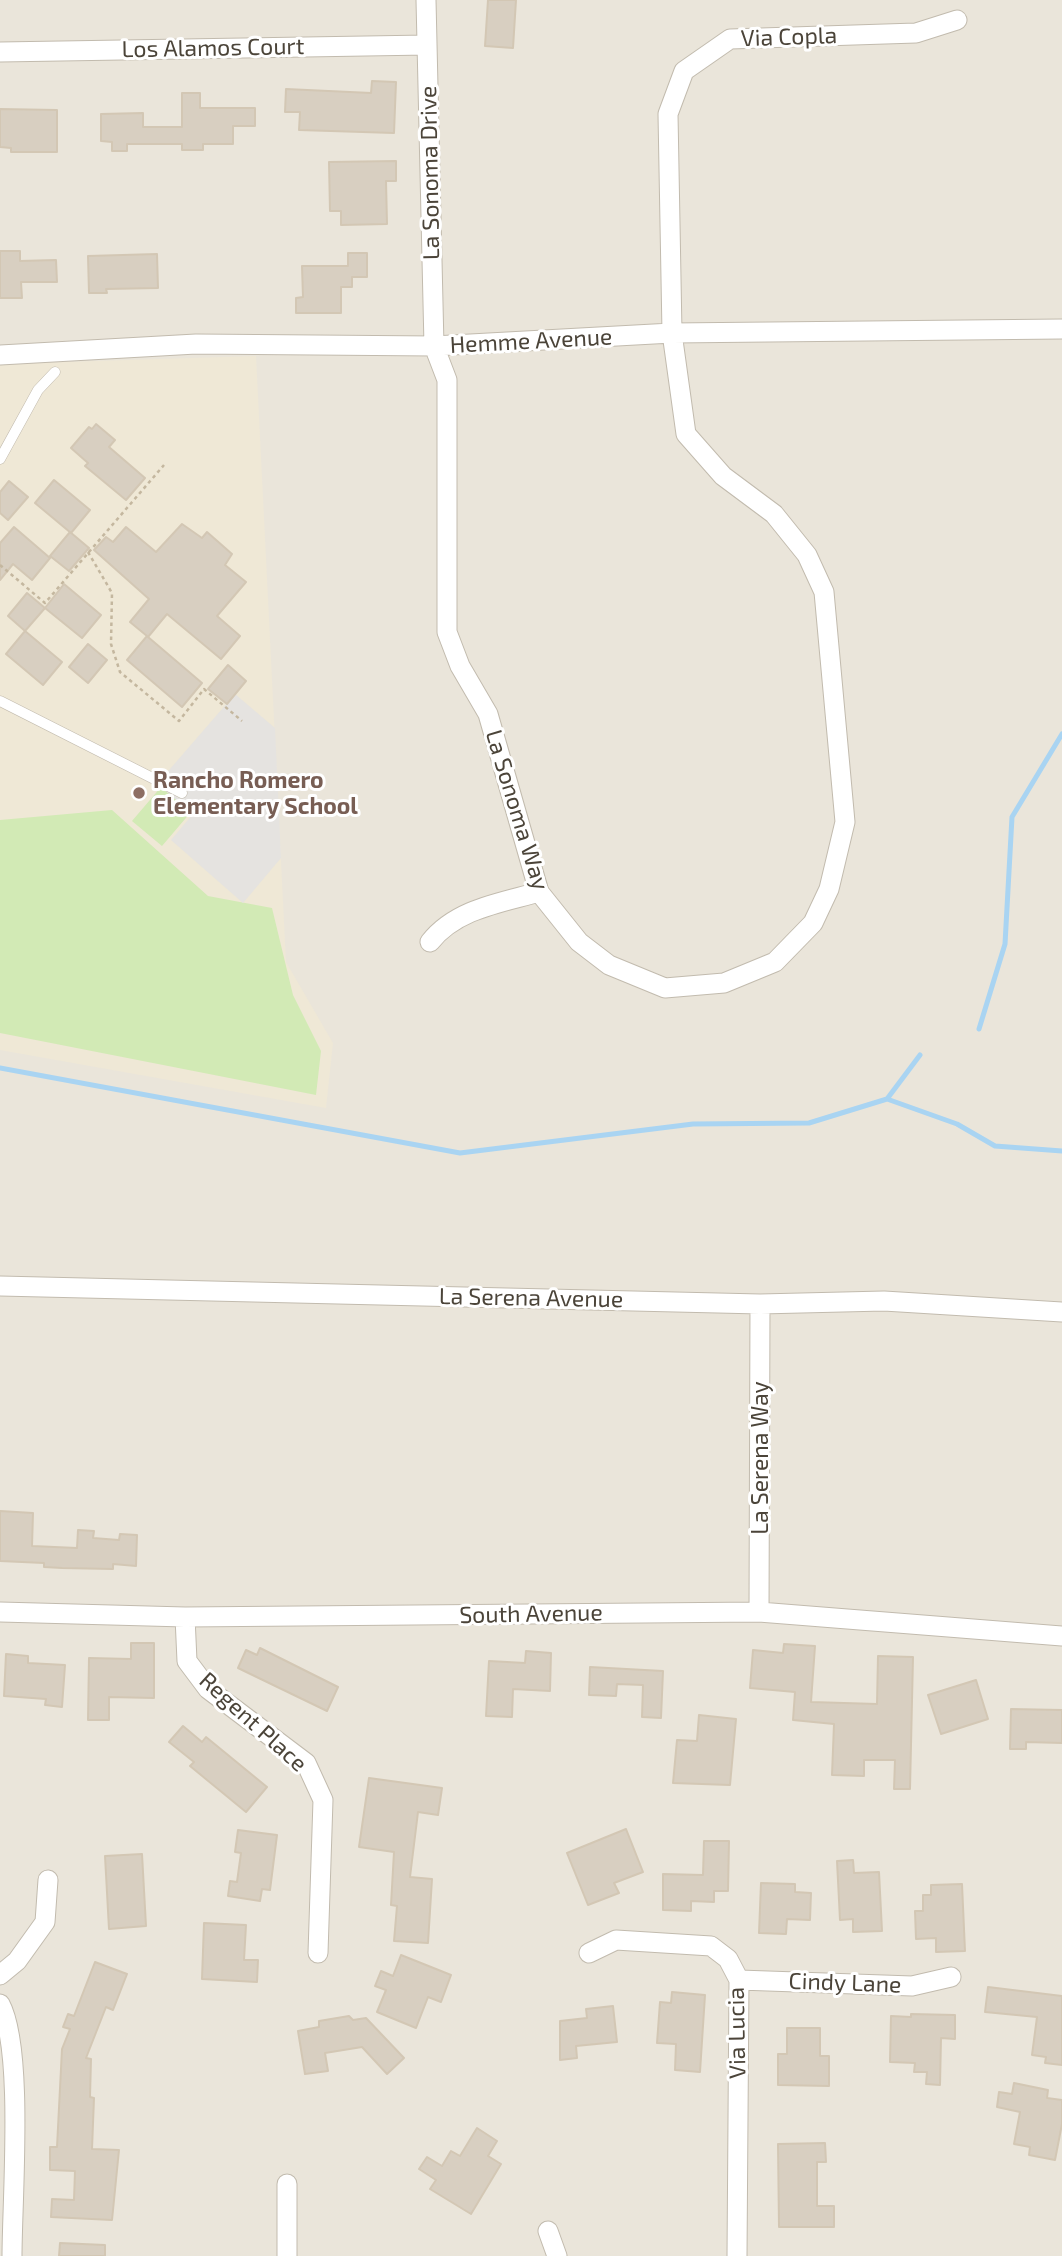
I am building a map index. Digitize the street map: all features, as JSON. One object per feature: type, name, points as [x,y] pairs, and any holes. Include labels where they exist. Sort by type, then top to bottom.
[{"type":"street","name":"La Sonoma Drive","points":[[426,0],[434,346]]},
{"type":"street","name":"Via Copla","points":[[672,333],[668,114],[684,71],[730,39],[916,33],[957,20]]},
{"type":"street","name":"Los Alamos Court","points":[[0,52],[426,44]]},
{"type":"street","name":"Hemme Avenue","points":[[0,355],[196,345],[434,346],[672,333],[1062,329]]},
{"type":"street","name":"La Sonoma Way","points":[[434,346],[447,380],[447,632],[460,666],[488,714],[539,892],[579,942],[609,965],[665,988],[724,983],[775,962],[813,923],[832,876],[845,822],[824,592],[807,555],[775,514],[723,476],[686,434],[672,333]]},
{"type":"street","points":[[430,942],[443,926],[462,915],[539,892]]},
{"type":"street","name":"La Serena Avenue","points":[[0,1286],[760,1304],[884,1301],[1062,1312]]},
{"type":"street","name":"La Serena Way","points":[[759,1612],[760,1304]]},
{"type":"street","name":"South Avenue","points":[[0,1612],[185,1617],[759,1612],[1062,1636]]},
{"type":"street","name":"Regent Place","points":[[185,1617],[187,1661],[208,1689],[306,1763],[323,1800],[318,1953]]},
{"type":"street","points":[[0,1975],[17,1961],[45,1922],[48,1880]]},
{"type":"street","name":"Via Lucia","points":[[589,1953],[616,1940],[711,1946],[728,1959],[738,1980],[737,2256]]},
{"type":"street","name":"Cindy Lane","points":[[738,1980],[912,1986],[951,1977]]},
{"type":"street","points":[[0,2004],[6,2015],[14,2083],[12,2256]]},
{"type":"street","points":[[287,2256],[288,2184]]},
{"type":"street","points":[[548,2231],[557,2256]]},
{"type":"lane","points":[[0,459],[38,390],[55,372]]},
{"type":"lane","points":[[0,701],[182,793]]},
{"type":"path","points":[[0,565],[45,603],[164,465]]},
{"type":"path","points":[[88,552],[112,593],[111,644],[120,672],[179,721],[204,689],[242,721]]},
{"type":"shaded area","points":[[0,0],[1062,0],[1062,2256],[0,2256]]},
{"type":"shaded area","name":"Rancho Romero Elementary School","points":[[256,356],[286,962],[333,1043],[326,1108],[0,1050],[0,364]]},
{"type":"shaded area","points":[[235,694],[275,728],[281,858],[243,903],[171,840],[193,814],[157,784]]},
{"type":"green space","points":[[161,787],[191,812],[162,846],[132,821]]},
{"type":"green space","points":[[112,810],[208,896],[272,908],[293,995],[321,1051],[316,1095],[0,1033],[0,820]]},
{"type":"building","points":[[488,0],[516,0],[513,48],[485,46]]},
{"type":"building","points":[[372,81],[396,82],[394,133],[299,130],[300,112],[285,112],[286,89],[371,93]]},
{"type":"building","points":[[182,93],[200,93],[200,108],[255,108],[255,126],[233,126],[233,144],[203,144],[203,150],[182,150],[182,144],[127,144],[127,151],[112,151],[112,142],[101,141],[101,114],[143,113],[143,127],[182,127]]},
{"type":"building","points":[[0,109],[57,110],[57,152],[11,152],[11,148],[0,147]]},
{"type":"building","points":[[396,161],[396,181],[386,181],[387,224],[341,225],[341,211],[330,211],[329,162]]},
{"type":"building","points":[[0,251],[20,251],[20,261],[56,260],[57,282],[21,282],[22,298],[0,298]]},
{"type":"building","points":[[348,253],[367,253],[367,277],[352,277],[352,287],[341,287],[341,313],[296,313],[296,298],[303,297],[302,266],[348,266]]},
{"type":"building","points":[[157,254],[158,288],[106,289],[107,293],[89,293],[88,256]]},
{"type":"building","points":[[96,424],[115,440],[109,447],[145,478],[126,500],[85,466],[88,463],[71,448],[89,427],[92,429]]},
{"type":"building","points":[[54,480],[90,510],[71,533],[35,503]]},
{"type":"building","points":[[9,481],[28,497],[8,520],[0,513],[0,492]]},
{"type":"building","points":[[182,524],[202,538],[207,532],[232,554],[225,565],[246,582],[217,616],[240,636],[221,659],[167,614],[148,637],[202,683],[182,707],[127,660],[147,636],[130,622],[149,599],[94,550],[106,537],[113,542],[126,527],[156,552]]},
{"type":"building","points":[[14,527],[50,558],[32,580],[13,564],[0,580],[0,543]]},
{"type":"building","points":[[70,532],[89,548],[69,571],[50,556]]},
{"type":"building","points":[[64,584],[101,615],[82,638],[45,608]]},
{"type":"building","points":[[27,593],[45,608],[25,631],[8,616]]},
{"type":"building","points":[[25,631],[62,662],[43,685],[6,654]]},
{"type":"building","points":[[88,644],[107,660],[88,683],[69,667]]},
{"type":"building","points":[[228,665],[246,681],[227,704],[208,689]]},
{"type":"building","points":[[0,1511],[33,1513],[32,1546],[77,1548],[78,1530],[94,1531],[93,1538],[119,1540],[120,1534],[137,1535],[136,1566],[113,1564],[113,1569],[62,1568],[44,1567],[44,1563],[0,1561]]},
{"type":"building","points":[[131,1643],[154,1643],[154,1698],[109,1697],[109,1720],[88,1720],[89,1658],[131,1659]]},
{"type":"building","points":[[784,1644],[815,1646],[811,1702],[877,1704],[878,1656],[913,1657],[910,1789],[894,1789],[895,1760],[864,1760],[864,1776],[832,1775],[834,1724],[793,1720],[795,1692],[750,1688],[753,1650],[783,1653]]},
{"type":"building","points":[[260,1648],[338,1687],[327,1711],[238,1668],[246,1650],[257,1655]]},
{"type":"building","points":[[526,1651],[551,1653],[550,1691],[513,1689],[512,1717],[486,1716],[489,1661],[525,1663]]},
{"type":"building","points":[[6,1654],[28,1656],[28,1663],[65,1665],[62,1707],[45,1705],[46,1699],[4,1696]]},
{"type":"building","points":[[590,1667],[663,1671],[661,1718],[642,1717],[643,1685],[617,1684],[616,1696],[589,1695]]},
{"type":"building","points":[[976,1680],[988,1719],[941,1734],[928,1695]]},
{"type":"building","points":[[1011,1709],[1062,1710],[1062,1743],[1026,1742],[1026,1749],[1010,1749]]},
{"type":"building","points":[[699,1715],[736,1719],[730,1785],[673,1783],[677,1740],[697,1741]]},
{"type":"building","points":[[183,1726],[202,1742],[206,1737],[267,1787],[246,1812],[190,1766],[194,1762],[169,1742]]},
{"type":"building","points":[[369,1778],[442,1788],[438,1815],[418,1812],[410,1877],[432,1879],[428,1943],[394,1941],[397,1906],[391,1905],[394,1852],[359,1847]]},
{"type":"building","points":[[626,1829],[643,1872],[614,1883],[619,1893],[588,1905],[567,1853]]},
{"type":"building","points":[[238,1830],[277,1835],[270,1890],[262,1889],[260,1901],[228,1896],[230,1881],[237,1882],[241,1853],[235,1852]]},
{"type":"building","points":[[704,1841],[729,1841],[728,1891],[714,1891],[714,1902],[691,1901],[691,1911],[663,1910],[663,1874],[703,1875]]},
{"type":"building","points":[[142,1854],[146,1926],[109,1929],[105,1856]]},
{"type":"building","points":[[853,1860],[854,1873],[879,1872],[882,1931],[853,1932],[853,1919],[840,1920],[837,1861]]},
{"type":"building","points":[[761,1883],[795,1884],[795,1892],[811,1893],[810,1920],[787,1919],[786,1934],[759,1933]]},
{"type":"building","points":[[962,1884],[965,1951],[936,1952],[936,1938],[916,1939],[915,1911],[923,1911],[923,1895],[931,1895],[931,1885]]},
{"type":"building","points":[[204,1923],[246,1925],[244,1960],[258,1960],[257,1982],[202,1979]]},
{"type":"building","points":[[401,1955],[451,1975],[441,2002],[428,1997],[416,2028],[377,2012],[386,1990],[375,1986],[381,1971],[393,1976]]},
{"type":"building","points":[[95,1962],[127,1974],[113,2010],[106,2007],[86,2058],[91,2059],[90,2097],[94,2098],[92,2149],[119,2150],[112,2220],[51,2217],[52,2199],[74,2200],[75,2171],[50,2170],[50,2147],[57,2147],[62,2049],[70,2029],[63,2027],[68,2014],[74,2016]]},
{"type":"building","points":[[988,1987],[1062,1996],[1062,2065],[1045,2063],[1046,2057],[1032,2055],[1037,2017],[985,2012]]},
{"type":"building","points":[[672,1992],[705,1995],[700,2072],[675,2070],[676,2044],[657,2043],[660,2002],[671,2003]]},
{"type":"building","points":[[613,2006],[617,2042],[576,2046],[577,2058],[560,2060],[560,2021],[587,2018],[586,2009]]},
{"type":"building","points":[[911,2014],[955,2015],[955,2039],[941,2038],[940,2085],[926,2084],[927,2072],[914,2072],[915,2063],[890,2062],[891,2016],[911,2017]]},
{"type":"building","points":[[349,2016],[353,2020],[366,2018],[404,2058],[387,2074],[362,2047],[325,2053],[328,2071],[305,2074],[298,2031],[319,2027],[319,2021]]},
{"type":"building","points":[[787,2028],[820,2028],[820,2056],[829,2056],[829,2086],[778,2085],[778,2054],[787,2054]]},
{"type":"building","points":[[1014,2083],[1048,2090],[1047,2098],[1062,2100],[1062,2124],[1055,2160],[1029,2155],[1030,2147],[1014,2144],[1020,2112],[997,2107],[999,2092],[1012,2094]]},
{"type":"building","points":[[477,2128],[497,2141],[488,2156],[501,2164],[471,2214],[430,2189],[436,2180],[419,2169],[427,2157],[442,2166],[451,2151],[460,2156]]},
{"type":"building","points":[[825,2143],[826,2162],[817,2162],[817,2206],[834,2206],[834,2227],[779,2227],[778,2144]]},
{"type":"building","points":[[60,2243],[105,2245],[105,2256],[59,2256]]},
{"type":"waterway","points":[[979,1029],[1005,944],[1012,817],[1062,734]]},
{"type":"waterway","points":[[0,1068],[460,1153],[693,1124],[809,1123],[887,1099],[920,1055]]},
{"type":"waterway","points":[[887,1099],[957,1124],[995,1146],[1062,1151]]},
{"type":"place","name":"Rancho Romero Elementary School","points":[[139,793]]}]
